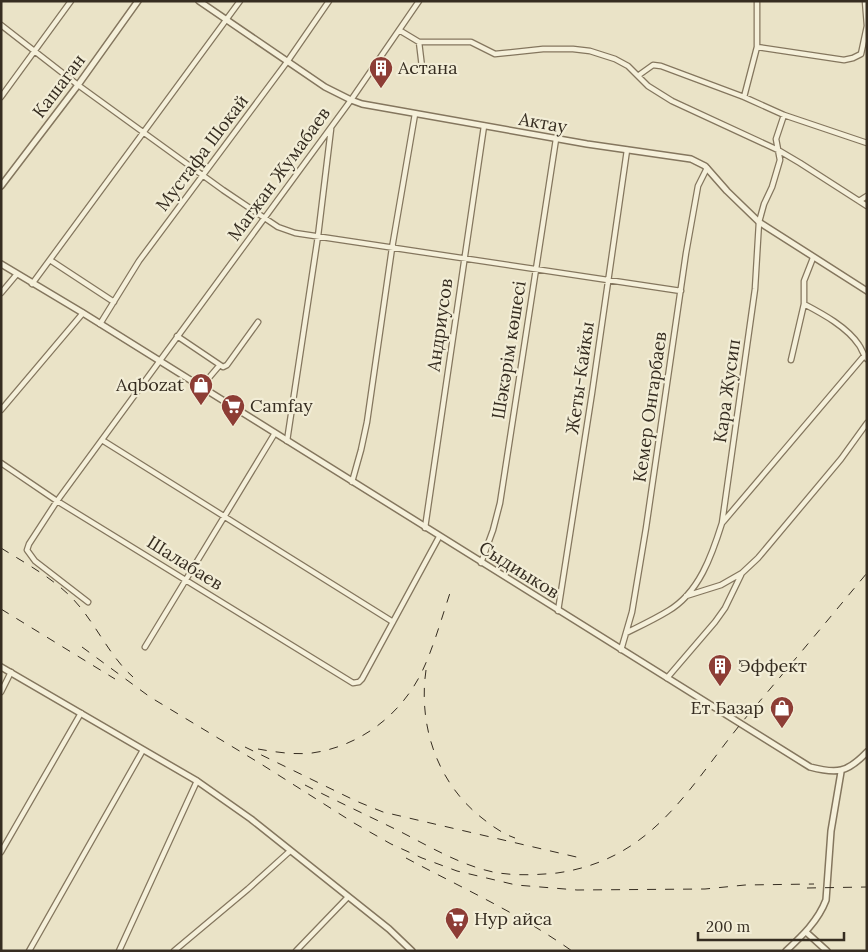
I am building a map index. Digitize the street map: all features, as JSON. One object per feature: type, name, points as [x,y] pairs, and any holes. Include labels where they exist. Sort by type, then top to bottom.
[{"type":"street","points":[[1,97],[70,1]]},
{"type":"street","name":"Кашаган","points":[[1,186],[78,85],[138,1]]},
{"type":"street","name":"Актау","points":[[200,1],[325,87],[362,104],[556,139],[691,159],[707,168],[727,191],[759,222],[867,292]]},
{"type":"street","points":[[32,284],[240,1]]},
{"type":"street","name":"Мустафа Шокай","points":[[100,324],[139,261],[288,62],[328,1]]},
{"type":"street","name":"Магжан Жумабаев","points":[[88,602],[35,561],[27,550],[29,544],[57,501],[331,128],[419,1]]},
{"type":"street","points":[[744,97],[756,47],[757,1]]},
{"type":"street","points":[[756,47],[844,60],[853,58],[861,54],[867,26],[865,1]]},
{"type":"street","points":[[1,25],[36,50],[78,85],[278,228],[295,233],[392,248],[680,290]]},
{"type":"street","points":[[399,30],[419,42],[471,42],[494,54],[543,49],[573,49],[590,51],[615,59],[628,66],[648,86],[672,102],[778,150],[800,162],[867,206]]},
{"type":"street","points":[[419,42],[422,67]]},
{"type":"street","points":[[639,76],[653,65],[661,66],[744,97],[784,115],[867,143]]},
{"type":"street","points":[[352,482],[367,422],[392,248],[416,114]]},
{"type":"street","name":"Кара Жусип","points":[[626,633],[670,610],[686,596],[700,578],[713,551],[722,523],[755,289],[759,222],[780,160],[776,140],[784,115]]},
{"type":"street","name":"Андриусов","points":[[425,528],[484,126]]},
{"type":"street","points":[[287,441],[318,236],[331,128]]},
{"type":"street","name":"Шәкәрім көшесі","points":[[481,563],[500,503],[556,139]]},
{"type":"street","name":"Жеты-Кайкы","points":[[558,611],[567,564],[627,150]]},
{"type":"street","name":"Кемер Онгарбаев","points":[[621,650],[632,612],[646,528],[680,290],[698,186],[707,168]]},
{"type":"street","points":[[859,201],[867,196]]},
{"type":"street","points":[[792,360],[804,304],[804,281],[813,258]]},
{"type":"street","points":[[50,260],[114,302]]},
{"type":"street","name":"Сыдиыков","points":[[1,264],[83,313],[810,767],[828,772],[841,772]]},
{"type":"street","points":[[1,294],[17,274]]},
{"type":"street","points":[[722,523],[865,358],[859,345],[847,332],[804,304]]},
{"type":"street","points":[[1,410],[83,313]]},
{"type":"street","points":[[177,336],[223,367],[227,365],[258,322]]},
{"type":"street","points":[[201,387],[219,366]]},
{"type":"street","points":[[686,596],[721,585],[742,573],[758,558],[841,459],[867,423]]},
{"type":"street","points":[[145,647],[226,517],[275,433]]},
{"type":"street","points":[[102,440],[393,622],[439,537]]},
{"type":"street","name":"Шалабаев","points":[[1,463],[57,501],[349,681],[357,682],[362,679],[393,622]]},
{"type":"street","points":[[667,678],[725,608],[742,573]]},
{"type":"street","points":[[1,667],[198,781],[250,818],[412,951]]},
{"type":"street","points":[[1,692],[11,672]]},
{"type":"street","points":[[1,852],[81,713]]},
{"type":"street","points":[[29,951],[143,750]]},
{"type":"street","points":[[786,951],[806,932],[822,911],[826,900],[831,831],[841,772],[867,752]]},
{"type":"street","points":[[119,951],[198,781]]},
{"type":"street","points":[[174,951],[290,851]]},
{"type":"street","points":[[296,951],[348,897]]},
{"type":"street","points":[[806,932],[828,951]]},
{"type":"railway","points":[[1,548],[46,577],[71,597],[80,606],[116,659],[133,677]]},
{"type":"railway","points":[[305,785],[447,856],[481,869],[517,875],[533,875],[557,873],[591,865],[620,852],[646,835],[668,815],[748,715],[867,573]]},
{"type":"railway","points":[[258,749],[291,753],[312,753],[348,743],[380,724],[394,712],[416,682],[432,647],[450,593]]},
{"type":"railway","points":[[1,609],[115,679]]},
{"type":"railway","points":[[82,647],[150,697],[354,823],[391,844],[457,871],[516,885],[577,890],[705,889],[745,885],[814,884]]},
{"type":"railway","points":[[426,670],[424,691],[428,732],[442,770],[466,804],[494,827],[515,838]]},
{"type":"railway","points":[[245,747],[356,801],[383,812],[585,859]]},
{"type":"railway","points":[[406,858],[511,913],[572,951]]},
{"type":"railway","points":[[807,888],[867,887]]},
{"type":"place","name":"Астана","points":[[381,89]]},
{"type":"place","name":"Aqbozat","points":[[201,406]]},
{"type":"place","name":"Camfay","points":[[233,427]]},
{"type":"place","name":"Эффект","points":[[720,687]]},
{"type":"place","name":"Ет Базар","points":[[782,729]]},
{"type":"place","name":"Нур айса","points":[[457,940]]}]
